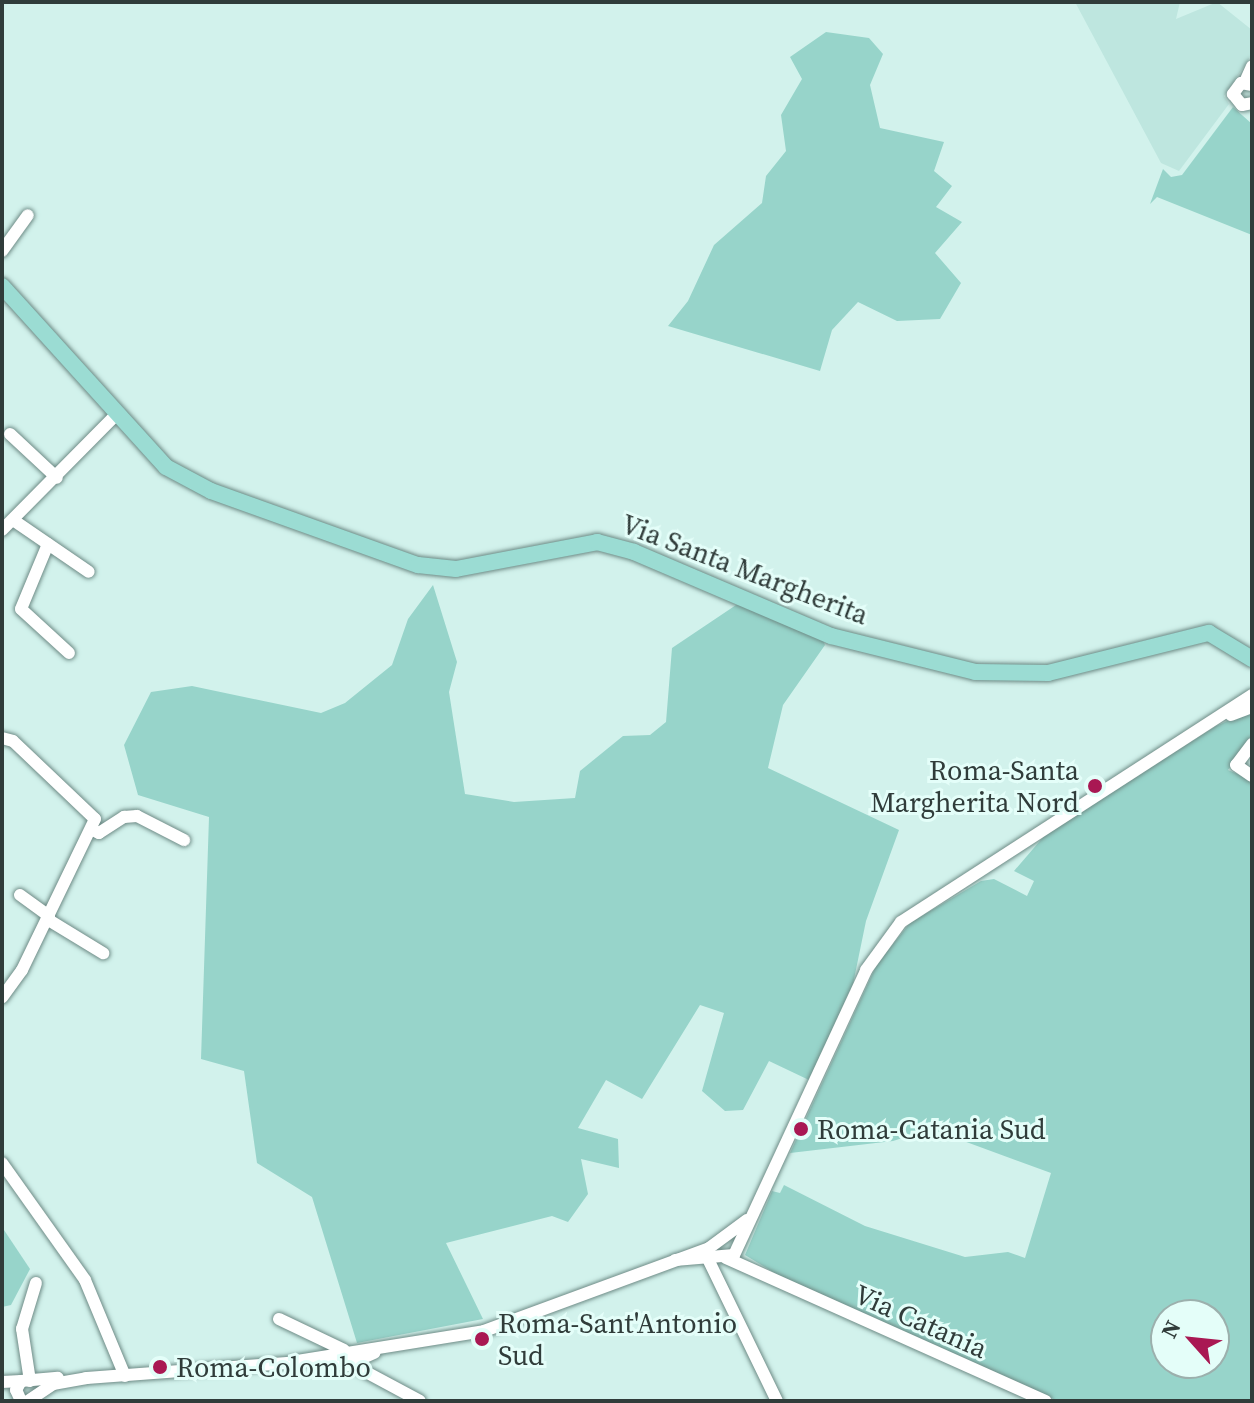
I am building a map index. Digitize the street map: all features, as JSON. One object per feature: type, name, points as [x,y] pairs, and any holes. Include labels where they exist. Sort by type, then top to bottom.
[{"type":"main road","name":"Via Santa Margherita","points":[[2,286],[152,457],[189,481],[431,568],[597,542],[634,552],[831,636],[975,672],[1048,673],[1209,633],[1250,658]]},
{"type":"street","points":[[1252,66],[1249,83],[1234,89],[1234,99],[1252,103]]},
{"type":"street","points":[[2,251],[28,215]]},
{"type":"street","points":[[2,530],[16,522],[115,416]]},
{"type":"street","points":[[10,434],[57,478]]},
{"type":"street","points":[[16,522],[89,572]]},
{"type":"street","points":[[48,544],[21,609],[69,653]]},
{"type":"street","points":[[675,1260],[708,1259],[729,1249],[764,1194],[866,970],[901,922],[1252,695]]},
{"type":"street","points":[[1205,725],[1252,707]]},
{"type":"street","points":[[2,738],[13,741],[95,819],[48,917],[2,998]]},
{"type":"street","points":[[1252,744],[1236,765],[1252,776]]},
{"type":"street","points":[[91,829],[99,833],[124,817],[137,816],[184,840]]},
{"type":"street","points":[[20,895],[103,953]]},
{"type":"street","points":[[2,1163],[85,1280],[125,1376]]},
{"type":"street","points":[[2,1390],[27,1394],[86,1378],[291,1362],[327,1356],[349,1357],[484,1331],[675,1260],[729,1249]]},
{"type":"street","name":"Via Catania","points":[[729,1249],[778,1284],[1045,1401]]},
{"type":"street","points":[[708,1259],[777,1401]]},
{"type":"street","points":[[27,1394],[22,1329],[36,1283]]},
{"type":"street","points":[[279,1319],[315,1332],[420,1401]]},
{"type":"street","points":[[315,1332],[327,1356]]},
{"type":"street","points":[[2,1382],[27,1394]]},
{"type":"shaded area","points":[[1075,2],[1180,2],[1176,19],[1217,2],[1252,30],[1252,54],[1224,96],[1229,104],[1179,171],[1161,163]]},
{"type":"green space","points":[[826,32],[869,38],[883,54],[870,85],[880,128],[944,142],[934,171],[952,186],[936,207],[962,222],[935,253],[961,283],[940,319],[897,321],[858,302],[832,330],[820,371],[668,326],[688,301],[714,245],[762,203],[766,176],[786,151],[781,115],[802,79],[790,57]]},
{"type":"green space","points":[[1233,107],[1252,124],[1252,235],[1157,197],[1150,204],[1163,169],[1171,177],[1182,175]]},
{"type":"green space","points":[[433,585],[457,662],[449,692],[465,794],[514,802],[575,798],[580,771],[623,736],[650,735],[666,722],[672,648],[742,601],[821,636],[825,645],[783,705],[768,768],[899,830],[866,921],[853,984],[809,1080],[769,1061],[743,1110],[725,1111],[702,1091],[724,1013],[700,1005],[642,1099],[606,1080],[578,1128],[618,1139],[619,1168],[581,1159],[588,1194],[568,1222],[552,1216],[446,1243],[483,1319],[357,1343],[312,1197],[257,1163],[244,1071],[201,1059],[209,817],[138,795],[124,745],[151,692],[192,686],[321,713],[345,703],[392,665],[408,619]]},
{"type":"green space","points":[[1252,710],[1252,739],[1228,770],[1252,780],[1252,1401],[1058,1401],[791,1283],[745,1255],[772,1191],[780,1193],[784,1185],[865,1226],[965,1257],[1008,1252],[1025,1258],[1051,1173],[931,1129],[893,1141],[790,1153],[877,964],[910,923],[981,881],[994,879],[1027,896],[1034,881],[1014,871],[1045,835],[1216,726]]},
{"type":"green space","points":[[2,1227],[30,1269],[11,1305],[2,1307]]},
{"type":"place","name":"Roma-Santa Margherita Nord","points":[[1095,786]]},
{"type":"place","name":"Roma-Catania Sud","points":[[801,1129]]},
{"type":"place","name":"Roma-Sant'Antonio Sud","points":[[482,1339]]},
{"type":"place","name":"Roma-Colombo","points":[[160,1367]]}]
